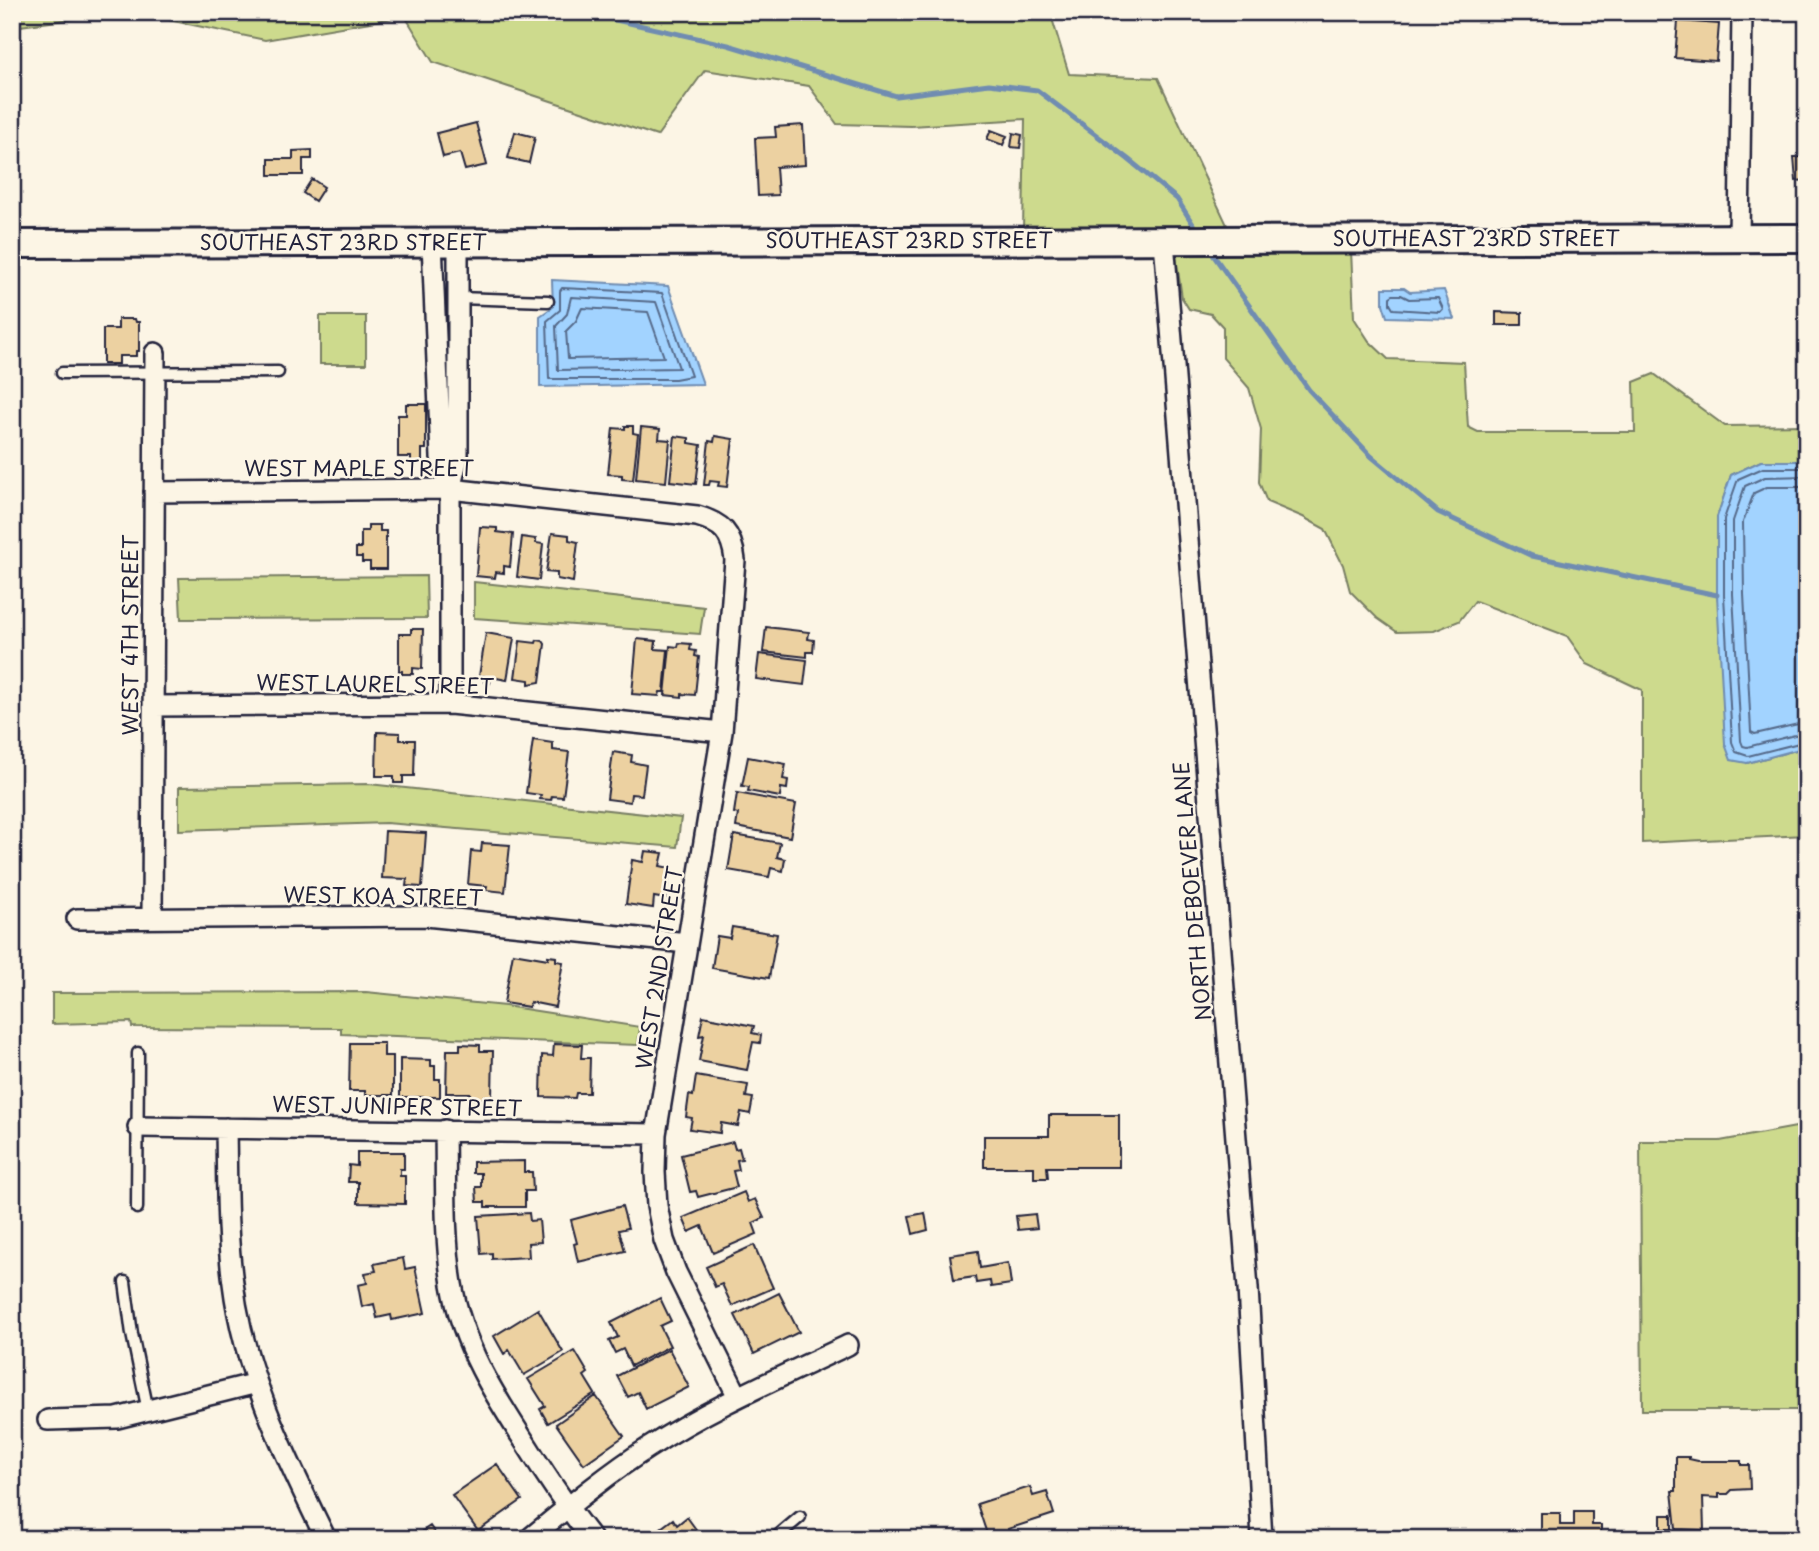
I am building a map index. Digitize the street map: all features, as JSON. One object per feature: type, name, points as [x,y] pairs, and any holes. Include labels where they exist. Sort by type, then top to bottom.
[{"type":"street","points":[[1739,238],[1742,12]]},
{"type":"street","name":"SOUTHEAST 23RD STREET","points":[[12,244],[1807,238]]},
{"type":"street","name":"NORTH DEBOEVER LANE","points":[[1164,241],[1248,1288],[1262,1539]]},
{"type":"street","points":[[445,242],[458,298],[458,458],[450,489],[450,704]]},
{"type":"street","points":[[445,242],[441,457],[450,489]]},
{"type":"street","name":"WEST 4TH STREET","points":[[152,918],[155,353]]},
{"type":"street","name":"WEST MAPLE STREET","points":[[154,492],[450,489],[697,516],[715,521],[726,532]]},
{"type":"street","name":"WEST 2ND STREET","points":[[726,532],[734,546],[735,560],[722,733],[656,1134],[655,1172],[657,1206],[664,1240],[676,1272],[738,1397]]},
{"type":"street","name":"WEST LAUREL STREET","points":[[153,706],[450,704],[722,733]]},
{"type":"street","name":"WEST KOA STREET","points":[[77,919],[374,915],[449,917],[687,943]]},
{"type":"street","name":"WEST JUNIPER STREET","points":[[138,1127],[656,1134]]},
{"type":"street","points":[[226,1128],[233,1284],[249,1360],[276,1436],[326,1539]]},
{"type":"street","points":[[445,1130],[447,1237],[452,1286],[464,1332],[485,1379],[567,1508],[592,1539]]},
{"type":"street","points":[[529,1539],[649,1447],[738,1397],[848,1345]]},
{"type":"street","points":[[48,1420],[117,1419],[257,1383]]},
{"type":"lane","points":[[458,298],[548,301]]},
{"type":"lane","points":[[62,373],[278,372]]},
{"type":"lane","points":[[137,1208],[138,1053]]},
{"type":"lane","points":[[125,1282],[132,1334],[148,1411]]},
{"type":"lane","points":[[774,1539],[800,1517]]},
{"type":"green space","points":[[12,12],[125,12],[12,27]]},
{"type":"green space","points":[[130,12],[1050,12],[1069,74],[1158,78],[1228,227],[1023,231],[1025,119],[911,126],[837,124],[809,86],[705,70],[657,136],[433,62],[405,16],[265,40]]},
{"type":"green space","points":[[1175,250],[1351,250],[1354,318],[1369,341],[1388,359],[1464,362],[1468,427],[1478,432],[1635,432],[1634,382],[1654,374],[1725,426],[1807,425],[1807,461],[1761,461],[1731,475],[1717,518],[1717,595],[1747,763],[1807,747],[1807,835],[1642,843],[1642,690],[1587,664],[1567,636],[1475,601],[1459,621],[1434,631],[1397,632],[1377,618],[1350,591],[1343,565],[1325,529],[1267,502],[1259,482],[1261,429],[1249,388],[1223,358],[1223,327],[1211,314],[1189,309],[1182,298]]},
{"type":"green space","points":[[320,316],[366,316],[366,364],[320,364]]},
{"type":"green space","points":[[426,576],[427,618],[181,619],[179,578]]},
{"type":"green space","points":[[474,582],[704,607],[700,634],[474,618]]},
{"type":"green space","points":[[369,784],[681,818],[677,847],[386,823],[179,830],[179,787]]},
{"type":"green space","points":[[366,992],[505,1006],[640,1027],[638,1045],[341,1034],[341,1028],[132,1027],[131,1022],[52,1024],[52,993]]},
{"type":"green space","points":[[1807,1125],[1807,1410],[1642,1410],[1640,1141],[1720,1141]]},
{"type":"water","points":[[552,280],[668,286],[703,384],[540,387],[540,316],[553,307]]},
{"type":"water","points":[[1383,288],[1404,288],[1410,292],[1444,290],[1454,319],[1387,317],[1383,304]]},
{"type":"water","points":[[1761,461],[1807,461],[1807,747],[1747,763],[1731,760],[1725,744],[1717,595],[1717,517],[1731,475]]},
{"type":"building","points":[[1678,21],[1719,24],[1716,61],[1675,58]]},
{"type":"building","points":[[476,123],[487,165],[465,170],[460,153],[443,157],[437,133]]},
{"type":"building","points":[[803,125],[805,165],[776,167],[778,195],[758,196],[755,138],[776,137],[775,127]]},
{"type":"building","points":[[991,130],[1007,136],[1003,145],[987,139]]},
{"type":"building","points":[[515,132],[535,137],[529,163],[508,158]]},
{"type":"building","points":[[1013,133],[1022,135],[1020,148],[1011,147]]},
{"type":"building","points":[[312,150],[312,159],[303,159],[303,175],[269,175],[269,159],[293,159],[293,151]]},
{"type":"building","points":[[1794,157],[1807,157],[1807,180],[1796,181]]},
{"type":"building","points":[[312,179],[324,187],[315,201],[303,193]]},
{"type":"building","points":[[1496,312],[1522,313],[1522,325],[1496,325]]},
{"type":"building","points":[[118,319],[135,319],[139,322],[139,351],[136,351],[136,356],[119,356],[119,364],[103,364],[103,329],[118,329]]},
{"type":"building","points":[[406,404],[426,404],[426,449],[422,449],[422,462],[411,462],[411,457],[398,457],[398,415],[406,415]]},
{"type":"building","points":[[625,426],[633,426],[633,433],[638,434],[633,480],[622,479],[622,475],[608,474],[613,428],[625,429]]},
{"type":"building","points":[[641,427],[660,429],[659,439],[670,440],[666,482],[636,479]]},
{"type":"building","points":[[675,436],[689,438],[689,443],[701,445],[696,484],[670,481]]},
{"type":"building","points":[[715,436],[733,439],[727,487],[710,481],[709,485],[704,485],[709,441],[714,442]]},
{"type":"building","points":[[368,525],[380,525],[380,531],[386,531],[386,569],[370,569],[370,562],[362,562],[362,557],[356,557],[356,548],[361,548],[361,531],[368,531]]},
{"type":"building","points":[[480,527],[497,528],[497,532],[513,534],[510,567],[504,566],[504,573],[496,572],[495,578],[476,576]]},
{"type":"building","points":[[552,533],[569,535],[569,540],[578,542],[573,582],[557,579],[557,573],[546,572]]},
{"type":"building","points":[[522,537],[536,539],[536,543],[543,544],[539,580],[517,577]]},
{"type":"building","points":[[766,627],[809,632],[808,639],[814,640],[813,652],[807,652],[807,657],[763,652]]},
{"type":"building","points":[[411,629],[423,629],[422,669],[413,668],[413,674],[402,674],[402,671],[399,671],[399,634],[411,634]]},
{"type":"building","points":[[486,633],[514,638],[507,680],[491,677],[490,683],[484,682],[484,676],[479,676]]},
{"type":"building","points":[[637,639],[656,641],[655,649],[668,650],[664,692],[660,692],[659,696],[632,694]]},
{"type":"building","points":[[537,640],[545,644],[540,682],[529,684],[529,680],[515,678],[520,641],[536,643]]},
{"type":"building","points":[[679,643],[691,644],[690,650],[696,651],[695,656],[699,657],[695,695],[665,695],[670,646],[678,647]]},
{"type":"building","points":[[759,654],[807,660],[804,685],[756,679]]},
{"type":"building","points":[[377,732],[400,733],[400,740],[415,740],[414,776],[403,776],[403,783],[394,783],[394,776],[376,776]]},
{"type":"building","points":[[533,740],[553,743],[553,750],[569,752],[563,797],[540,799],[541,795],[526,793]]},
{"type":"building","points":[[613,752],[632,755],[631,762],[646,765],[642,795],[631,794],[630,802],[607,799]]},
{"type":"building","points":[[748,757],[786,764],[783,779],[788,780],[787,789],[781,788],[780,797],[748,791],[749,787],[742,786]]},
{"type":"building","points":[[737,793],[796,804],[790,837],[736,827],[738,814],[734,813]]},
{"type":"building","points":[[385,831],[426,833],[422,887],[406,886],[407,879],[382,878]]},
{"type":"building","points":[[734,835],[780,843],[777,857],[785,859],[783,871],[771,868],[769,877],[728,870]]},
{"type":"building","points":[[482,843],[510,845],[505,892],[468,884],[471,851],[481,852]]},
{"type":"building","points":[[645,851],[663,853],[660,866],[670,868],[666,899],[654,897],[653,908],[626,904],[632,860],[643,862]]},
{"type":"building","points":[[732,927],[777,934],[769,978],[712,968],[717,936],[730,938]]},
{"type":"building","points":[[513,953],[548,959],[548,956],[556,957],[556,961],[563,962],[555,1007],[530,1002],[529,1007],[504,1003]]},
{"type":"building","points":[[703,1016],[754,1026],[752,1033],[761,1035],[760,1043],[753,1042],[747,1070],[699,1061],[704,1035],[699,1036]]},
{"type":"building","points":[[350,1043],[384,1043],[384,1056],[393,1056],[393,1095],[365,1095],[365,1091],[349,1091]]},
{"type":"building","points":[[460,1044],[480,1045],[480,1051],[493,1051],[492,1096],[470,1099],[470,1093],[446,1093],[447,1050],[460,1050]]},
{"type":"building","points":[[554,1044],[582,1045],[581,1058],[590,1058],[589,1093],[576,1093],[575,1098],[541,1097],[542,1055],[553,1056]]},
{"type":"building","points":[[400,1059],[431,1060],[431,1066],[435,1066],[435,1079],[440,1079],[440,1097],[400,1097]]},
{"type":"building","points":[[696,1076],[748,1085],[746,1097],[753,1098],[750,1114],[741,1112],[738,1126],[721,1123],[720,1133],[690,1129],[692,1118],[686,1117],[689,1095],[693,1096]]},
{"type":"building","points":[[1049,1115],[1119,1115],[1119,1167],[1047,1167],[1048,1178],[1034,1178],[1034,1167],[984,1167],[984,1136],[1049,1136]]},
{"type":"building","points":[[733,1142],[735,1149],[739,1148],[742,1159],[737,1160],[739,1170],[733,1171],[737,1187],[698,1197],[696,1191],[690,1192],[681,1155]]},
{"type":"building","points":[[357,1152],[404,1152],[404,1169],[400,1169],[400,1176],[405,1176],[405,1204],[358,1203],[358,1182],[348,1182],[349,1165],[357,1166]]},
{"type":"building","points":[[524,1161],[524,1172],[532,1172],[533,1191],[525,1191],[525,1207],[485,1207],[485,1202],[477,1202],[476,1187],[481,1187],[481,1173],[473,1173],[473,1162]]},
{"type":"building","points":[[744,1192],[748,1202],[755,1199],[764,1218],[753,1223],[757,1234],[713,1253],[702,1226],[689,1232],[683,1218]]},
{"type":"building","points":[[622,1206],[628,1228],[619,1230],[625,1251],[578,1262],[574,1244],[577,1243],[571,1220]]},
{"type":"building","points":[[529,1213],[530,1221],[539,1220],[541,1242],[528,1243],[529,1257],[492,1259],[492,1253],[481,1254],[478,1216]]},
{"type":"building","points":[[925,1213],[928,1230],[913,1234],[909,1216]]},
{"type":"building","points":[[1035,1214],[1037,1228],[1018,1230],[1016,1216]]},
{"type":"building","points":[[754,1245],[773,1288],[732,1306],[722,1284],[715,1287],[706,1267]]},
{"type":"building","points":[[978,1251],[980,1268],[1008,1263],[1011,1284],[991,1287],[990,1281],[976,1283],[975,1277],[954,1280],[950,1255]]},
{"type":"building","points":[[403,1258],[405,1269],[415,1267],[425,1313],[392,1320],[391,1315],[377,1318],[374,1304],[362,1307],[358,1285],[367,1283],[365,1273],[376,1271],[374,1264]]},
{"type":"building","points":[[779,1293],[799,1332],[754,1354],[735,1315]]},
{"type":"building","points":[[660,1298],[671,1321],[660,1326],[670,1346],[631,1366],[623,1349],[615,1353],[609,1341],[618,1337],[611,1323]]},
{"type":"building","points":[[538,1309],[563,1352],[524,1375],[509,1350],[504,1354],[494,1336]]},
{"type":"building","points":[[669,1349],[689,1387],[646,1409],[638,1392],[628,1397],[617,1376]]},
{"type":"building","points":[[575,1351],[588,1373],[584,1376],[595,1394],[548,1423],[540,1409],[545,1406],[528,1379]]},
{"type":"building","points":[[596,1396],[624,1436],[584,1464],[556,1424]]},
{"type":"building","points":[[1676,1457],[1689,1457],[1698,1461],[1741,1461],[1741,1465],[1749,1465],[1750,1489],[1732,1490],[1728,1494],[1719,1494],[1719,1498],[1703,1497],[1704,1530],[1676,1529],[1672,1491],[1676,1491]]},
{"type":"building","points":[[497,1464],[522,1500],[478,1531],[452,1495]]},
{"type":"building","points":[[1030,1487],[1033,1496],[1047,1492],[1054,1514],[1008,1529],[1009,1533],[986,1539],[987,1534],[977,1504]]},
{"type":"building","points":[[1574,1512],[1592,1512],[1592,1525],[1601,1525],[1601,1539],[1541,1539],[1541,1513],[1560,1513],[1560,1525],[1574,1525]]},
{"type":"building","points":[[1661,1515],[1672,1515],[1672,1529],[1661,1529]]},
{"type":"building","points":[[687,1517],[703,1539],[664,1539],[667,1536],[661,1528],[673,1519],[677,1525]]},
{"type":"building","points":[[430,1526],[439,1539],[410,1539]]},
{"type":"waterway","points":[[580,12],[728,45],[896,96],[989,84],[1037,90],[1177,199],[1198,232]]},
{"type":"waterway","points":[[1209,249],[1309,390],[1371,456],[1438,512],[1532,556],[1717,595]]}]
